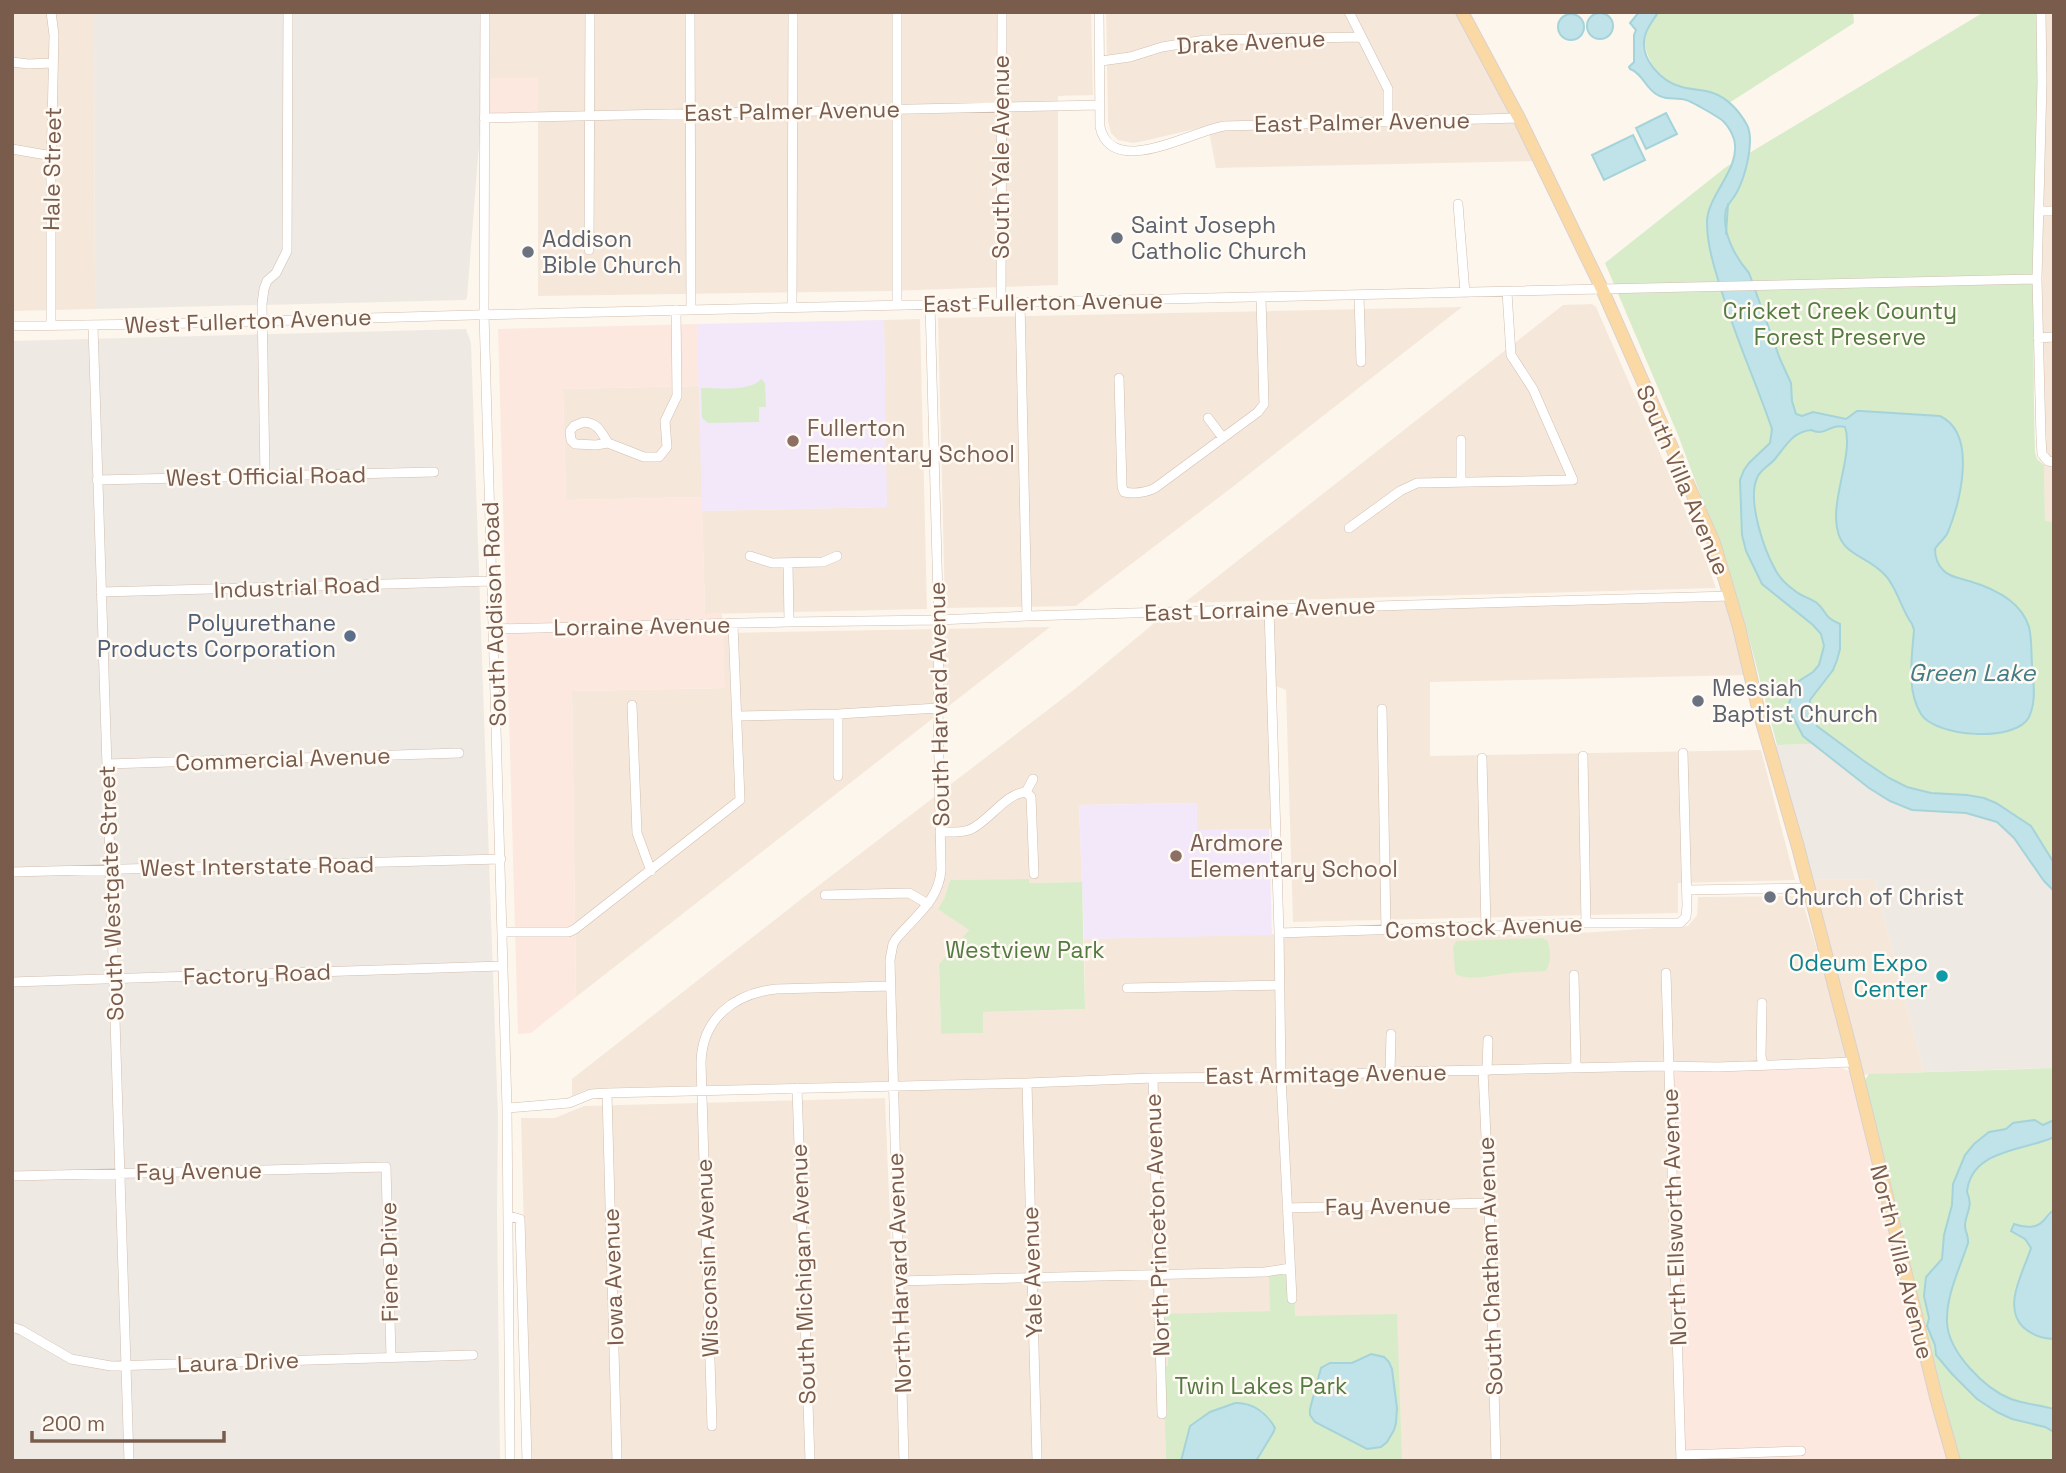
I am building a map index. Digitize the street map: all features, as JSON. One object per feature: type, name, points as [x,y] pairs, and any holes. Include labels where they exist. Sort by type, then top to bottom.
[{"type":"main road","name":"South Villa Avenue","points":[[1462,12],[1519,118],[1602,289],[1714,543],[1854,1062]]},
{"type":"main road","name":"North Villa Avenue","points":[[1854,1062],[1954,1461]]},
{"type":"street","name":"Hale Street","points":[[51,12],[54,35],[51,325]]},
{"type":"street","points":[[265,476],[262,320],[264,289],[287,251],[288,12]]},
{"type":"street","name":"South Addison Road","points":[[485,12],[484,314],[507,1108],[510,1461]]},
{"type":"street","points":[[589,250],[590,12]]},
{"type":"street","points":[[690,12],[691,310]]},
{"type":"street","points":[[792,307],[793,12]]},
{"type":"street","points":[[897,12],[897,305]]},
{"type":"street","name":"South Yale Avenue","points":[[1001,302],[1002,12]]},
{"type":"street","points":[[1099,12],[1100,105]]},
{"type":"street","points":[[1349,12],[1388,89],[1388,122]]},
{"type":"street","points":[[2041,12],[2038,338],[2042,454],[2048,461],[2054,462]]},
{"type":"street","name":"Drake Avenue","points":[[1101,61],[1205,40],[1361,37]]},
{"type":"street","points":[[12,62],[53,64]]},
{"type":"street","name":"East Palmer Avenue","points":[[485,118],[1100,105],[1102,135],[1114,148],[1126,152],[1157,147],[1224,126],[1519,118]]},
{"type":"street","points":[[12,149],[52,156]]},
{"type":"street","points":[[1458,204],[1465,293]]},
{"type":"street","points":[[2039,211],[2054,211]]},
{"type":"street","name":"East Fullerton Avenue","points":[[484,314],[2037,279]]},
{"type":"street","points":[[1349,528],[1400,491],[1417,483],[1573,480],[1533,389],[1511,355],[1507,292]]},
{"type":"street","points":[[1359,295],[1361,362]]},
{"type":"street","points":[[1119,378],[1122,487],[1124,492],[1148,492],[1258,412],[1264,404],[1261,297]]},
{"type":"street","points":[[1020,302],[1027,616]]},
{"type":"street","name":"South Harvard Avenue","points":[[893,1086],[890,960],[893,944],[928,904],[941,879],[930,304]]},
{"type":"street","points":[[608,443],[644,457],[659,457],[667,447],[665,421],[677,396],[676,310]]},
{"type":"street","name":"West Fullerton Avenue","points":[[12,326],[181,324],[484,314]]},
{"type":"street","name":"South Westgate Street","points":[[93,325],[129,1461]]},
{"type":"street","points":[[2038,338],[2054,337]]},
{"type":"street","points":[[1208,418],[1223,438]]},
{"type":"street","points":[[1461,440],[1461,482]]},
{"type":"street","name":"West Official Road","points":[[97,480],[434,472]]},
{"type":"street","points":[[750,556],[772,563],[823,562],[837,556]]},
{"type":"street","points":[[788,563],[789,622]]},
{"type":"street","name":"Industrial Road","points":[[101,592],[493,581]]},
{"type":"street","name":"East Lorraine Avenue","points":[[789,622],[938,621],[1027,616],[1730,596]]},
{"type":"street","points":[[1269,610],[1281,1077],[1292,1299]]},
{"type":"street","name":"Lorraine Avenue","points":[[494,629],[789,622]]},
{"type":"street","points":[[502,932],[572,931],[740,800],[733,625]]},
{"type":"street","points":[[632,705],[636,833],[651,871]]},
{"type":"street","points":[[738,716],[937,708]]},
{"type":"street","points":[[1382,709],[1386,930]]},
{"type":"street","points":[[838,714],[838,776]]},
{"type":"street","name":"Commercial Avenue","points":[[107,764],[459,753]]},
{"type":"street","points":[[1683,753],[1687,890],[1808,888]]},
{"type":"street","points":[[1583,756],[1586,923]]},
{"type":"street","points":[[1482,758],[1486,928]]},
{"type":"street","points":[[1026,792],[1033,779]]},
{"type":"street","points":[[940,831],[962,832],[971,829],[1016,794],[1026,792]]},
{"type":"street","points":[[1026,792],[1031,797],[1034,874]]},
{"type":"street","name":"West Interstate Road","points":[[12,872],[501,859]]},
{"type":"street","name":"Comstock Avenue","points":[[1279,933],[1586,923],[1680,923],[1686,917],[1687,890]]},
{"type":"street","points":[[825,895],[905,893],[913,894],[928,904]]},
{"type":"street","name":"Factory Road","points":[[12,982],[502,966]]},
{"type":"street","name":"North Ellsworth Avenue","points":[[1666,973],[1681,1458]]},
{"type":"street","points":[[1574,975],[1576,1068]]},
{"type":"street","points":[[1128,988],[1280,985]]},
{"type":"street","name":"Wisconsin Avenue","points":[[712,1426],[701,1053],[706,1037],[722,1012],[737,1000],[759,992],[776,989],[891,986]]},
{"type":"street","points":[[1762,1003],[1763,1065]]},
{"type":"street","points":[[1390,1072],[1391,1034]]},
{"type":"street","name":"South Chatham Avenue","points":[[1488,1040],[1485,1071],[1496,1461]]},
{"type":"street","name":"East Armitage Avenue","points":[[507,1108],[569,1103],[591,1094],[607,1093],[1854,1062]]},
{"type":"street","name":"North Princeton Avenue","points":[[1153,1078],[1162,1414]]},
{"type":"street","name":"Yale Avenue","points":[[1027,1083],[1037,1461]]},
{"type":"street","name":"North Harvard Avenue","points":[[893,1086],[904,1461]]},
{"type":"street","name":"South Michigan Avenue","points":[[797,1088],[810,1461]]},
{"type":"street","name":"Iowa Avenue","points":[[607,1093],[617,1461]]},
{"type":"street","name":"Fay Avenue","points":[[12,1176],[387,1167]]},
{"type":"street","name":"Fiene Drive","points":[[387,1167],[391,1357]]},
{"type":"street","name":"Fay Avenue","points":[[1287,1208],[1489,1203]]},
{"type":"street","name":"South Addison Road","points":[[509,1216],[520,1219],[527,1461]]},
{"type":"street","points":[[900,1281],[1265,1272],[1290,1268]]},
{"type":"street","name":"Laura Drive","points":[[12,1326],[71,1359],[127,1366],[473,1354]]},
{"type":"street","points":[[1681,1458],[1801,1451]]},
{"type":"shaded area","points":[[12,12],[94,12],[95,309],[12,311]]},
{"type":"shaded area","points":[[94,12],[481,12],[481,119],[467,298],[95,309]]},
{"type":"shaded area","points":[[488,12],[1091,12],[1093,95],[1058,96],[1058,285],[891,291],[538,296],[538,78],[487,78]]},
{"type":"shaded area","points":[[1106,12],[1457,12],[1536,161],[1216,168],[1208,126],[1133,143],[1118,140],[1111,133],[1108,121]]},
{"type":"shaded area","points":[[2041,12],[2054,12],[2054,522],[2045,522]]},
{"type":"shaded area","points":[[487,78],[538,78],[538,116],[487,117]]},
{"type":"shaded area","points":[[1592,304],[1596,307],[1699,542],[1716,588],[1184,603],[1563,305]]},
{"type":"shaded area","points":[[1462,307],[1076,606],[945,608],[938,318]]},
{"type":"shaded area","points":[[920,319],[927,609],[705,614],[702,511],[886,507],[884,320]]},
{"type":"shaded area","name":"Fullerton Elementary School","points":[[884,320],[887,507],[702,511],[697,324]]},
{"type":"shaded area","points":[[697,324],[700,386],[563,389],[566,500],[702,497],[705,614],[722,614],[725,688],[572,691],[576,997],[531,1033],[518,1034],[498,329]]},
{"type":"shaded area","points":[[466,329],[471,343],[498,1117],[500,1461],[12,1461],[12,341]]},
{"type":"shaded area","points":[[700,386],[702,497],[566,500],[563,389]]},
{"type":"shaded area","points":[[1728,598],[1748,675],[1430,682],[1430,756],[1761,750],[1795,880],[1678,883],[1678,913],[1293,922],[1286,690],[1276,686],[1272,612]]},
{"type":"shaded area","points":[[1267,612],[1273,829],[1197,830],[1197,803],[1079,805],[1082,882],[950,880],[944,899],[969,930],[939,964],[941,1034],[983,1033],[982,1012],[1085,1009],[1084,939],[1277,934],[1278,1075],[603,1088],[586,1090],[572,1096],[572,1079],[1075,689],[1164,615]]},
{"type":"shaded area","points":[[1050,627],[576,997],[572,691],[724,688],[723,633]]},
{"type":"shaded area","points":[[1812,744],[1890,801],[1912,810],[1966,813],[1997,822],[2014,838],[2054,891],[2054,1068],[1924,1072],[1874,879],[1807,880],[1770,745]]},
{"type":"shaded area","name":"Ardmore Elementary School","points":[[1197,803],[1197,830],[1269,829],[1272,935],[1084,939],[1079,805]]},
{"type":"shaded area","points":[[1874,879],[1924,1072],[1859,1075],[1807,880]]},
{"type":"shaded area","points":[[1801,896],[1850,1060],[1284,1075],[1281,934],[1549,935],[1688,926],[1697,915],[1698,897]]},
{"type":"shaded area","points":[[1668,1068],[1679,1461],[1402,1461],[1295,1316],[1284,1079]]},
{"type":"shaded area","points":[[1841,1068],[1849,1071],[1953,1461],[1683,1461],[1672,1072]]},
{"type":"shaded area","points":[[1280,1078],[1289,1271],[1270,1311],[1166,1319],[1168,1366],[1163,1367],[1166,1461],[907,1461],[895,1087]]},
{"type":"shaded area","points":[[885,1098],[900,1461],[530,1461],[521,1118],[555,1118],[584,1106]]},
{"type":"green space","points":[[1658,12],[1853,12],[1854,23],[1729,103],[1719,97],[1677,85],[1659,74],[1648,56],[1645,43],[1647,31]]},
{"type":"green space","name":"Cricket Creek County Forest Preserve","points":[[1984,12],[2040,12],[2034,397],[2035,452],[2037,459],[2044,465],[2045,521],[2054,522],[2054,863],[2031,826],[1984,798],[1931,793],[1907,787],[1889,778],[1840,743],[1777,745],[1728,568],[1678,435],[1605,263],[1726,167]]},
{"type":"green space","points":[[761,379],[765,383],[766,407],[759,407],[759,422],[708,423],[702,418],[701,388],[742,388]]},
{"type":"green space","name":"Westview Park","points":[[1029,879],[1029,883],[1082,882],[1085,1009],[983,1012],[983,1033],[941,1034],[939,964],[969,930],[938,909],[950,880]]},
{"type":"green space","points":[[1542,938],[1548,941],[1550,953],[1549,965],[1545,971],[1477,978],[1464,977],[1455,972],[1453,947],[1456,941]]},
{"type":"green space","points":[[2054,1068],[2054,1461],[1960,1461],[1911,1280],[1865,1080],[1869,1074]]},
{"type":"green space","name":"Twin Lakes Park","points":[[1294,1271],[1295,1316],[1397,1314],[1402,1461],[1166,1461],[1163,1366],[1168,1366],[1166,1320],[1161,1319],[1161,1314],[1270,1311],[1269,1275]]},
{"type":"water","name":"Green Lake","points":[[1639,12],[1658,12],[1647,30],[1644,44],[1645,53],[1653,68],[1674,84],[1724,98],[1747,125],[1750,140],[1748,159],[1740,185],[1726,210],[1727,235],[1734,252],[1749,273],[1791,383],[1796,414],[1802,416],[1813,412],[1846,419],[1857,411],[1940,416],[1952,425],[1959,438],[1963,470],[1953,519],[1947,534],[1935,549],[1937,560],[1948,574],[1987,587],[2005,597],[2020,610],[2029,627],[2034,698],[2029,717],[2021,725],[2009,731],[1975,734],[1942,728],[1929,722],[1921,714],[1913,695],[1912,624],[1886,576],[1847,548],[1838,531],[1836,507],[1847,447],[1845,427],[1820,432],[1804,431],[1790,440],[1758,475],[1754,499],[1762,538],[1778,574],[1791,588],[1817,603],[1828,617],[1840,624],[1837,660],[1833,670],[1810,700],[1817,726],[1889,778],[1907,787],[1931,793],[1984,798],[2031,826],[2054,863],[2054,891],[2014,838],[1997,822],[1966,813],[1912,810],[1890,801],[1869,788],[1803,736],[1789,712],[1788,705],[1799,681],[1819,665],[1824,646],[1821,634],[1813,625],[1762,584],[1746,551],[1742,535],[1740,480],[1749,463],[1770,443],[1772,429],[1727,307],[1708,239],[1708,212],[1733,160],[1734,139],[1721,119],[1689,101],[1660,96],[1630,69],[1634,62],[1636,30],[1630,23]]},
{"type":"water","points":[[1600,13],[1609,17],[1613,26],[1609,35],[1600,39],[1591,35],[1587,26],[1591,17]]},
{"type":"water","points":[[1571,14],[1580,18],[1584,27],[1580,36],[1571,40],[1562,36],[1558,27],[1562,18]]},
{"type":"water","points":[[1666,113],[1677,134],[1646,149],[1636,128]]},
{"type":"water","points":[[1633,135],[1645,160],[1604,180],[1592,155]]},
{"type":"water","points":[[2035,1120],[2043,1125],[2054,1120],[2054,1137],[1988,1159],[1978,1167],[1971,1178],[1965,1222],[1968,1243],[1951,1292],[1947,1322],[1949,1334],[1961,1357],[1990,1387],[2011,1399],[2054,1409],[2054,1432],[1997,1412],[1977,1399],[1952,1374],[1936,1355],[1927,1326],[1929,1318],[1924,1296],[1926,1277],[1942,1259],[1953,1184],[1965,1155],[1989,1132],[2006,1129],[2013,1123]]},
{"type":"water","points":[[2054,1210],[2054,1339],[2034,1334],[2017,1319],[2014,1299],[2031,1248],[2025,1239],[2011,1231],[2014,1224],[2036,1226]]},
{"type":"water","points":[[1371,1354],[1384,1357],[1389,1362],[1397,1408],[1394,1430],[1387,1442],[1381,1447],[1367,1449],[1315,1422],[1310,1415],[1310,1409],[1321,1368],[1330,1363],[1352,1363]]},
{"type":"water","points":[[1235,1403],[1247,1404],[1258,1410],[1275,1428],[1256,1461],[1181,1461],[1190,1426],[1210,1412]]},
{"type":"waterway","points":[[1726,234],[1728,204]]},
{"type":"place","name":"Saint Joseph Catholic Church","points":[[1117,238]]},
{"type":"place","name":"Addison Bible Church","points":[[528,252]]},
{"type":"place","name":"Fullerton Elementary School","points":[[793,441]]},
{"type":"place","name":"Polyurethane Products Corporation","points":[[350,636]]},
{"type":"place","name":"Messiah Baptist Church","points":[[1698,701]]},
{"type":"place","name":"Ardmore Elementary School","points":[[1176,856]]},
{"type":"place","name":"Church of Christ","points":[[1770,897]]},
{"type":"place","name":"Odeum Expo Center","points":[[1942,976]]}]
